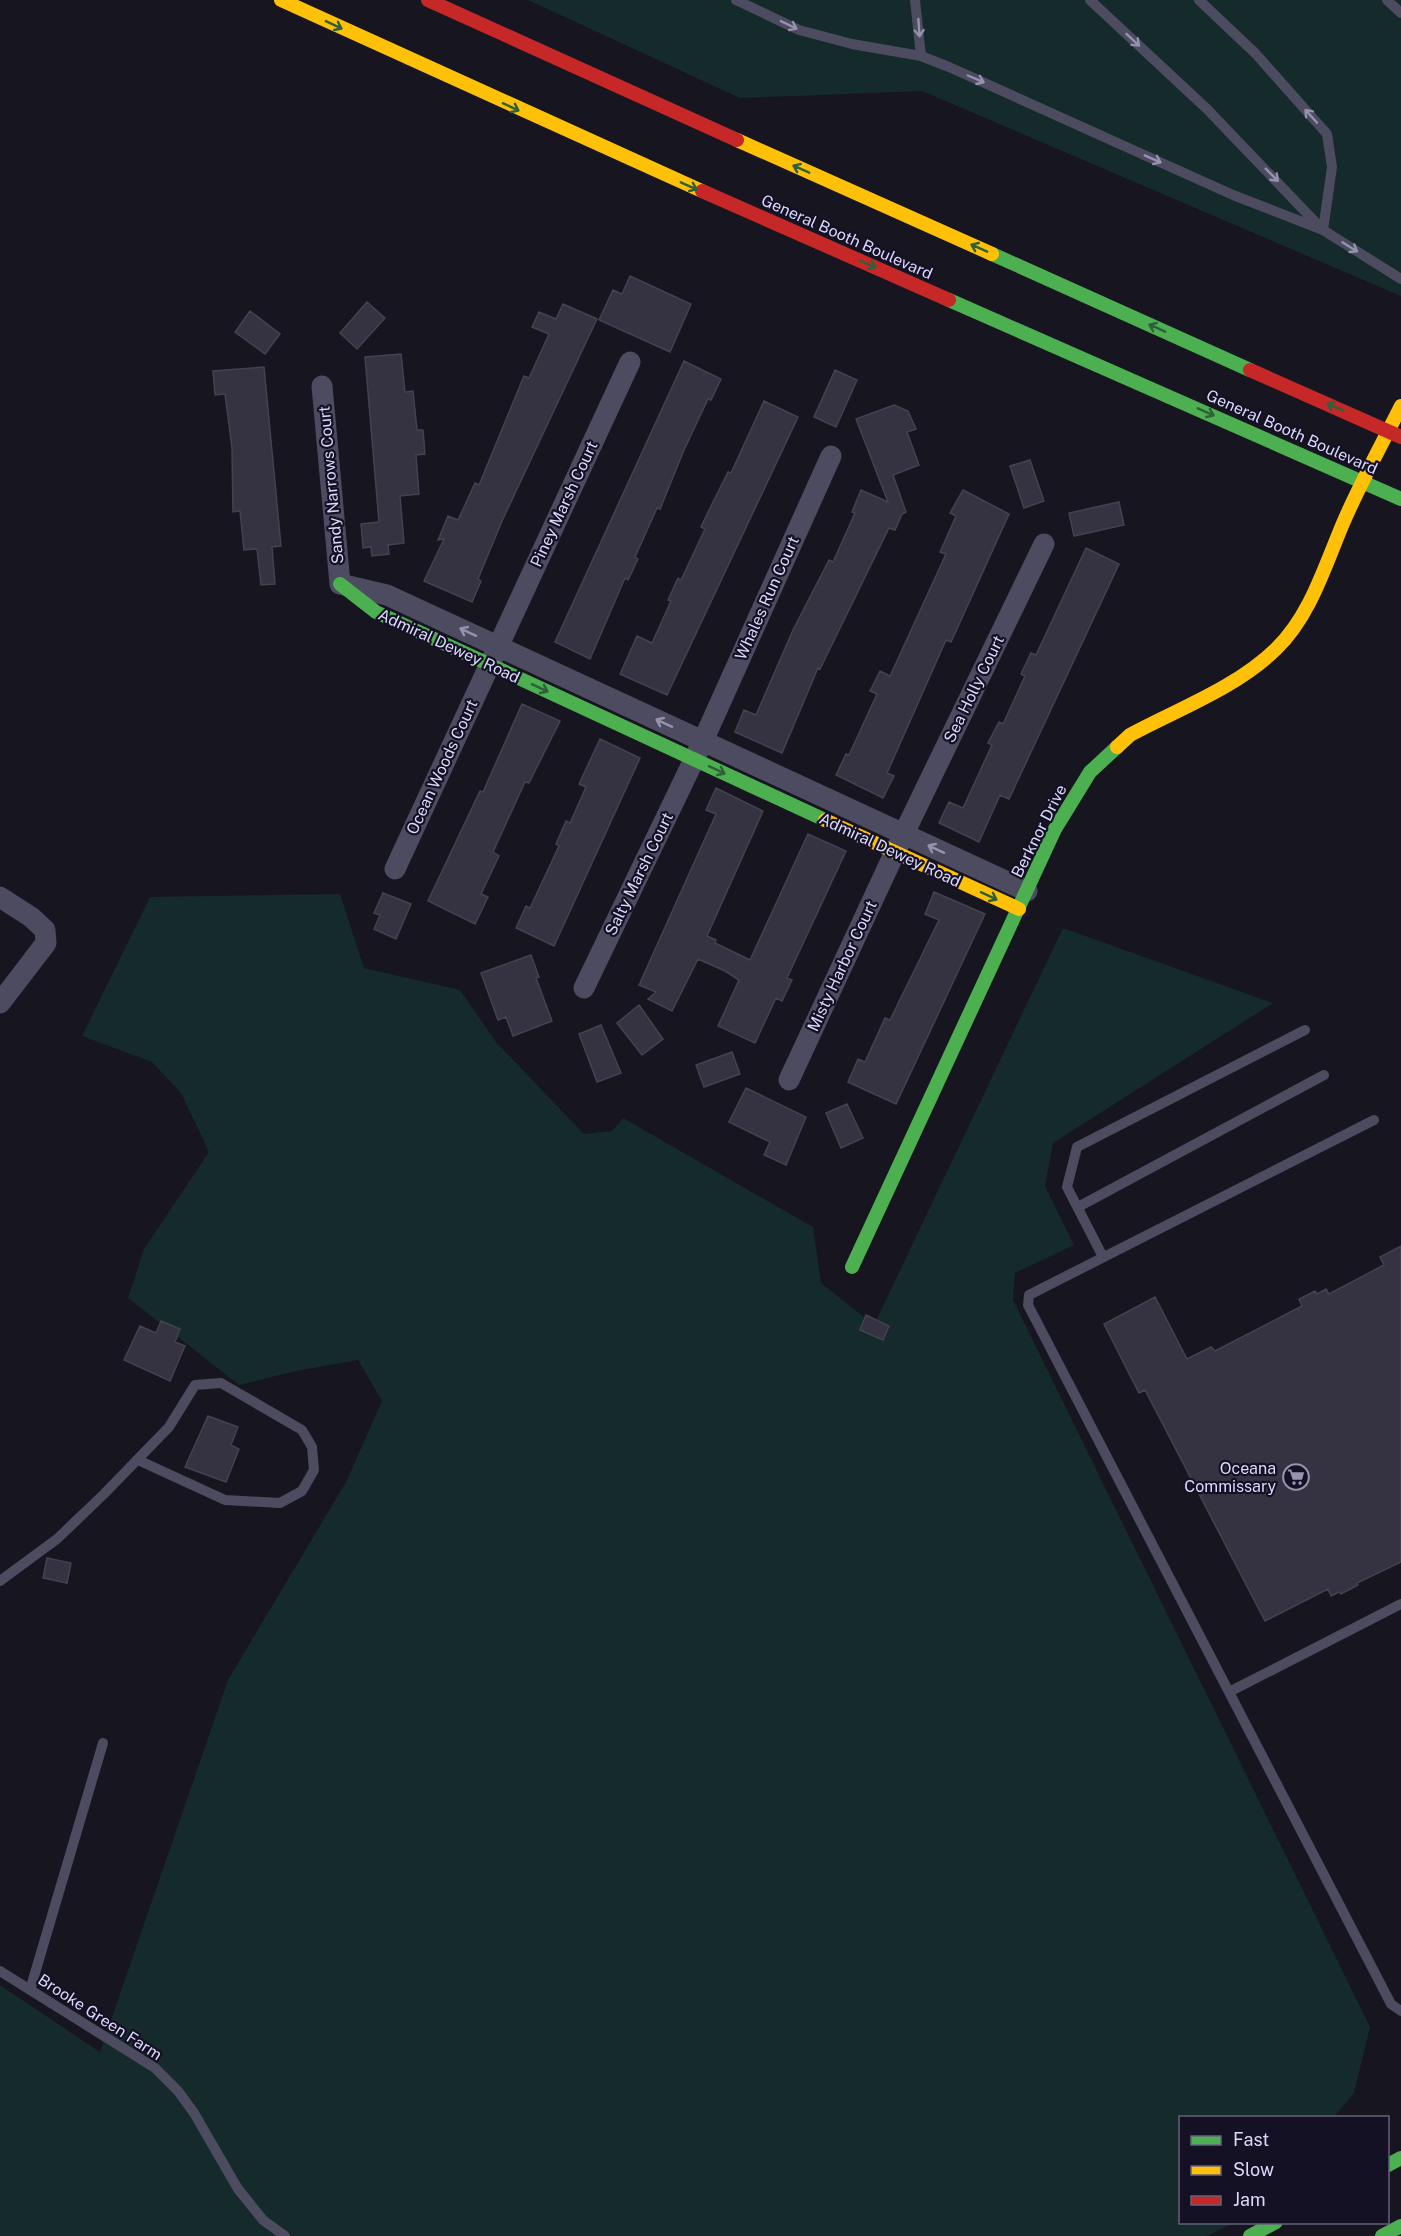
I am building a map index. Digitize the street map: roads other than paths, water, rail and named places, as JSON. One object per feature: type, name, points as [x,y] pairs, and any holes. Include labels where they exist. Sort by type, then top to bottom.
[{"type":"main road","name":"General Booth Boulevard","points":[[281,0],[547,123],[1401,499]]},
{"type":"main road","points":[[428,0],[1395,434]]},
{"type":"main road","name":"Berknor Drive","points":[[852,1268],[1055,829],[1090,772],[1131,735],[1241,675],[1276,649],[1301,616],[1315,591],[1363,481],[1395,434],[1401,406]]},
{"type":"main road","points":[[1250,2236],[1274,2224]]},
{"type":"main road","points":[[1382,2236],[1401,2226]]},
{"type":"street","name":"Piney Marsh Court","points":[[494,655],[630,362]]},
{"type":"street","name":"Sandy Narrows Court","points":[[322,386],[340,584]]},
{"type":"street","name":"Whales Run Court","points":[[699,750],[831,456]]},
{"type":"street","name":"Sea Holly Court","points":[[900,843],[1044,544]]},
{"type":"street","name":"Admiral Dewey Road","points":[[340,584],[387,595],[494,655],[1023,900]]},
{"type":"street","name":"Ocean Woods Court","points":[[395,869],[494,655]]},
{"type":"street","name":"Salty Marsh Court","points":[[584,988],[699,750]]},
{"type":"street","name":"Misty Harbor Court","points":[[789,1080],[900,843]]},
{"type":"street","points":[[0,897],[31,917],[45,930],[46,942],[0,1003]]},
{"type":"lane","points":[[736,0],[799,30],[852,44],[921,56],[1018,97],[1233,195],[1323,230],[1401,279]]},
{"type":"lane","points":[[915,0],[921,56]]},
{"type":"lane","points":[[1090,0],[1207,109],[1323,230]]},
{"type":"lane","points":[[1199,0],[1255,53],[1327,134],[1332,167],[1323,230]]},
{"type":"lane","points":[[1387,0],[1401,13]]},
{"type":"lane","points":[[1103,1257],[1067,1187],[1077,1147],[1305,1030]]},
{"type":"lane","points":[[1078,1207],[1324,1075]]},
{"type":"lane","points":[[1374,1120],[1029,1295],[1028,1305],[1391,2004],[1401,2012]]},
{"type":"lane","points":[[0,1581],[57,1539],[138,1460],[169,1427],[195,1385],[221,1383],[302,1430],[312,1448],[314,1470],[302,1491],[280,1503],[255,1503],[225,1500],[138,1460]]},
{"type":"lane","points":[[1229,1692],[1401,1604]]},
{"type":"lane","points":[[30,1990],[103,1743]]},
{"type":"lane","name":"Brooke Green Farm","points":[[0,1971],[155,2068],[194,2113],[238,2189],[263,2220],[285,2236]]},
{"type":"place","name":"Oceana Commissary","points":[[1296,1477]]}]
